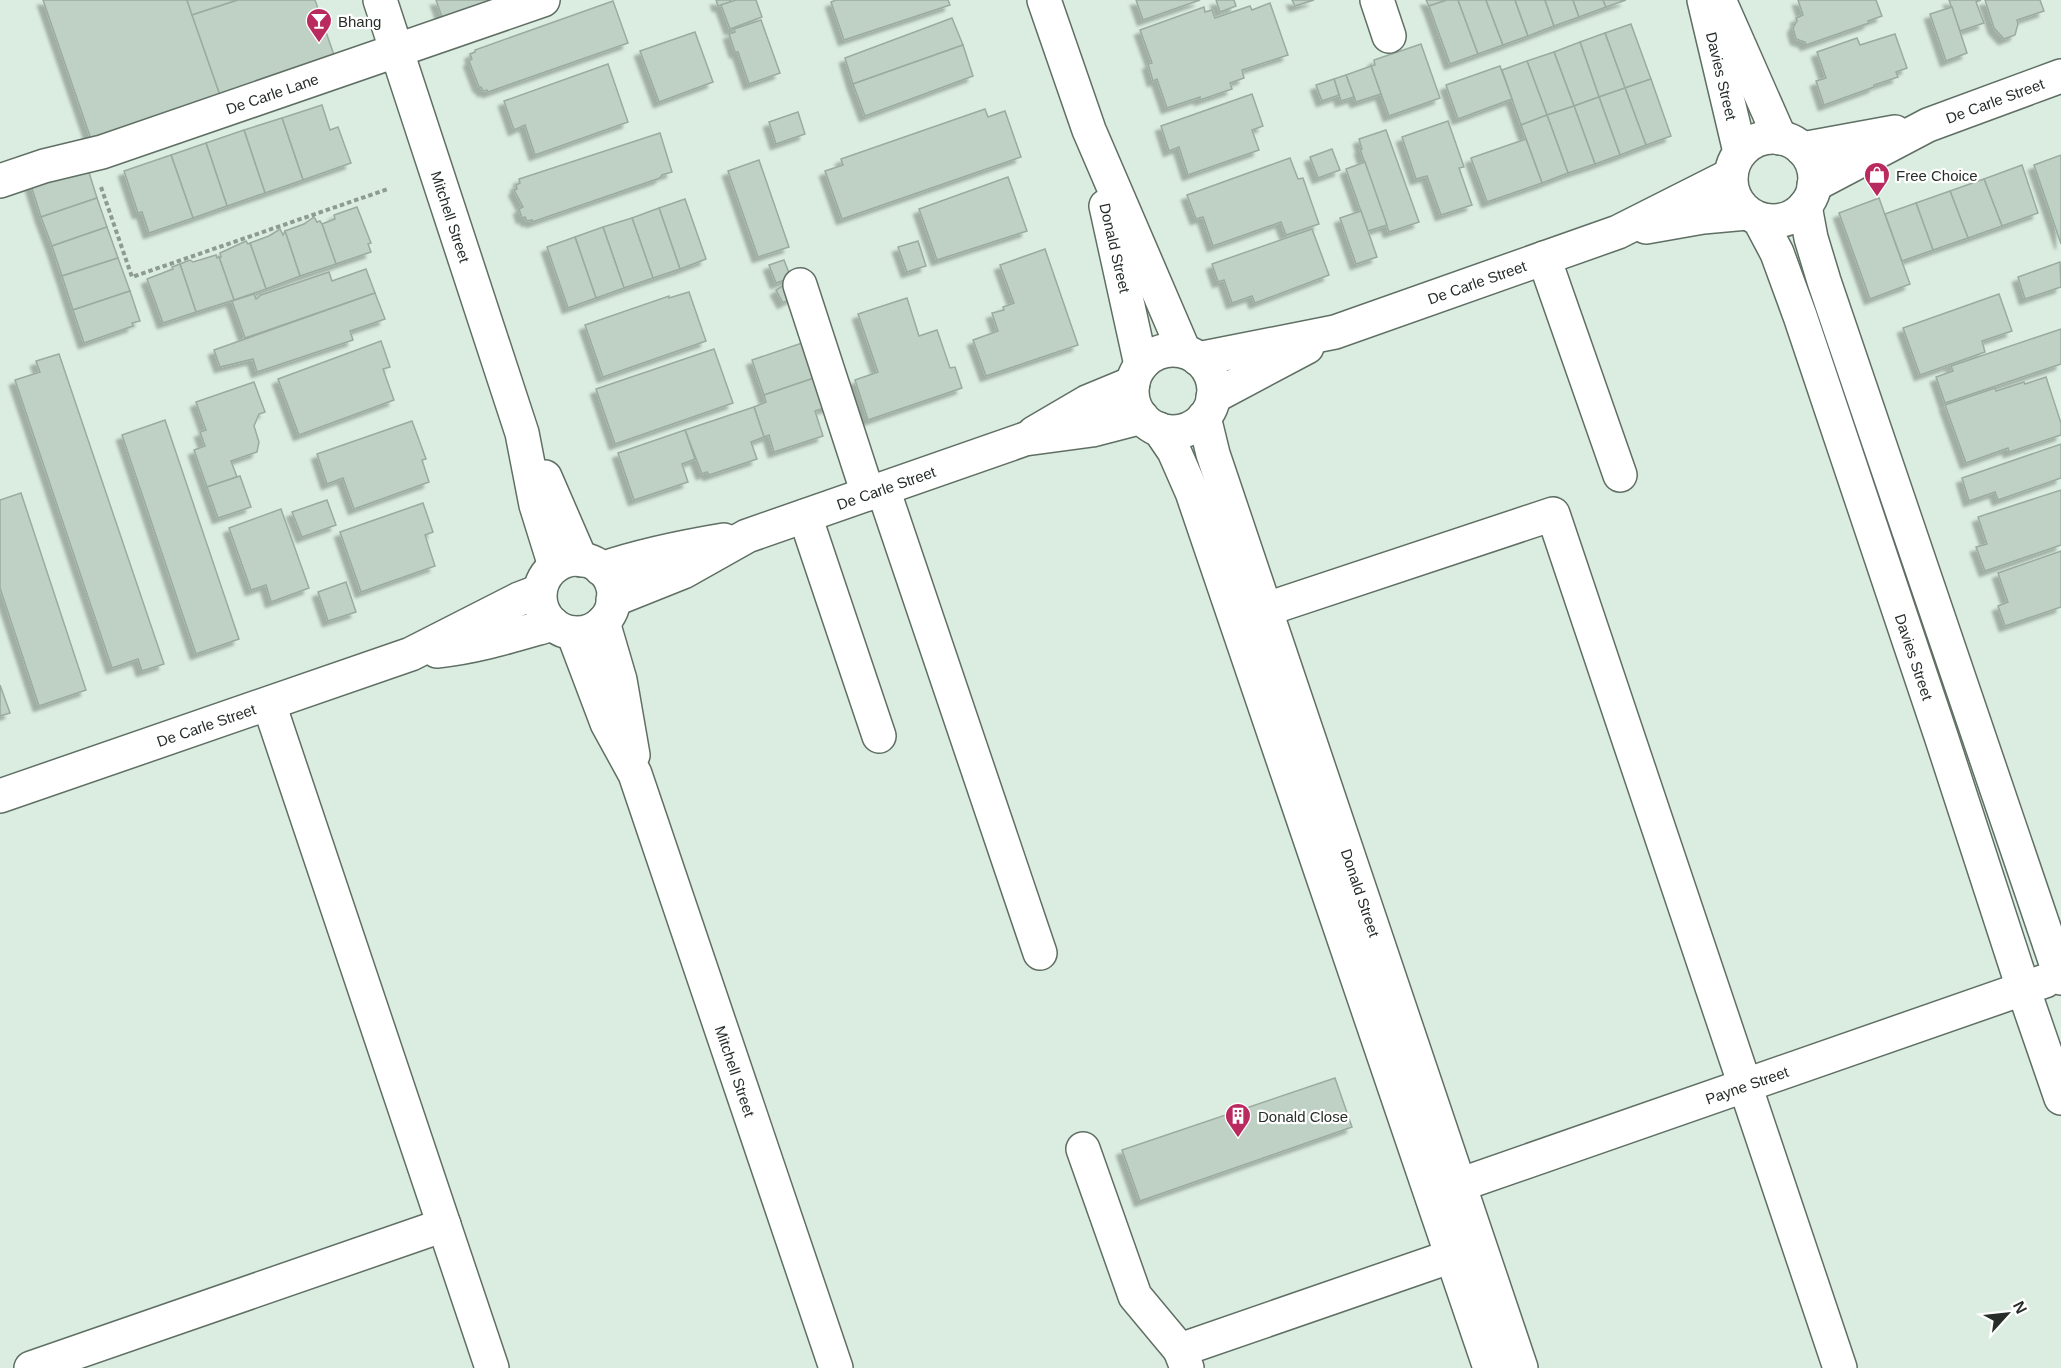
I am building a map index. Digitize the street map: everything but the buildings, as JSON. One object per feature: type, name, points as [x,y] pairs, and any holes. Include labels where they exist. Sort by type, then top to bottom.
[{"type":"street","name":"Mitchell Street","points":[[380,0],[522,433],[536,506],[569,572]]},
{"type":"street","name":"De Carle Lane","points":[[0,181],[44,166],[89,155],[543,0]]},
{"type":"street","name":"Donald Street","points":[[1044,0],[1089,130],[1191,355]]},
{"type":"street","points":[[1377,0],[1389,36]]},
{"type":"street","name":"Davies Street","points":[[1704,0],[1736,164]]},
{"type":"street","name":"Davies Street","points":[[1719,0],[1791,143]]},
{"type":"street","name":"De Carle Street","points":[[1810,195],[1928,125],[2061,76]]},
{"type":"street","name":"De Carle Street","points":[[1791,143],[1928,125]]},
{"type":"street","name":"Donald Street","points":[[1089,130],[1137,374]]},
{"type":"street","points":[[1810,195],[1796,214],[1784,220],[1771,221],[1753,216],[1737,202],[1732,189],[1736,164],[1758,140],[1791,143],[1810,160],[1814,172],[1810,195],[1811,238],[2061,977]]},
{"type":"street","name":"De Carle Street","points":[[1618,232],[1736,164]]},
{"type":"street","name":"Davies Street","points":[[1753,216],[1777,253],[1800,316],[2061,1098]]},
{"type":"street","name":"De Carle Street","points":[[1191,355],[1335,332],[1618,232],[1703,217],[1753,216]]},
{"type":"street","points":[[1544,258],[1620,475]]},
{"type":"street","points":[[800,285],[1040,953]]},
{"type":"street","name":"De Carle Street","points":[[1209,407],[1335,332]]},
{"type":"street","points":[[1160,352],[1191,355],[1211,376],[1209,407],[1194,426],[1183,430],[1171,431],[1150,423],[1136,406],[1133,395],[1137,374],[1150,357],[1160,352]]},
{"type":"street","name":"De Carle Street","points":[[0,796],[411,654],[569,572],[678,547],[747,536],[1025,439],[1137,374]]},
{"type":"street","name":"Donald Street","points":[[1209,407],[1214,454],[1266,609],[1445,1189],[1452,1256],[1490,1368]]},
{"type":"street","name":"Donald Street","points":[[1150,423],[1174,451],[1192,492],[1445,1189],[1521,1368]]},
{"type":"street","name":"De Carle Street","points":[[1025,439],[1150,423]]},
{"type":"street","points":[[1266,609],[1552,514],[1840,1368]]},
{"type":"street","points":[[806,516],[879,736]]},
{"type":"street","name":"De Carle Street","points":[[411,654],[464,648],[586,620],[683,572],[747,536]]},
{"type":"street","points":[[569,572],[609,578],[613,589],[586,620],[545,615],[540,603],[569,572]]},
{"type":"street","name":"Mitchell Street","points":[[586,620],[607,723],[635,774],[836,1368]]},
{"type":"street","points":[[269,704],[492,1368]]},
{"type":"street","name":"Payne Street","points":[[1445,1189],[2023,988],[2061,977]]},
{"type":"street","points":[[1083,1149],[1135,1296],[1184,1359],[1452,1256]]},
{"type":"street","points":[[31,1368],[444,1225]]},
{"type":"path","points":[[89,155],[132,278],[388,189]]},
{"type":"place","name":"Bhang","points":[[319,44]]},
{"type":"place","name":"Free Choice","points":[[1877,198]]},
{"type":"place","name":"Donald Close","points":[[1238,1139]]}]
